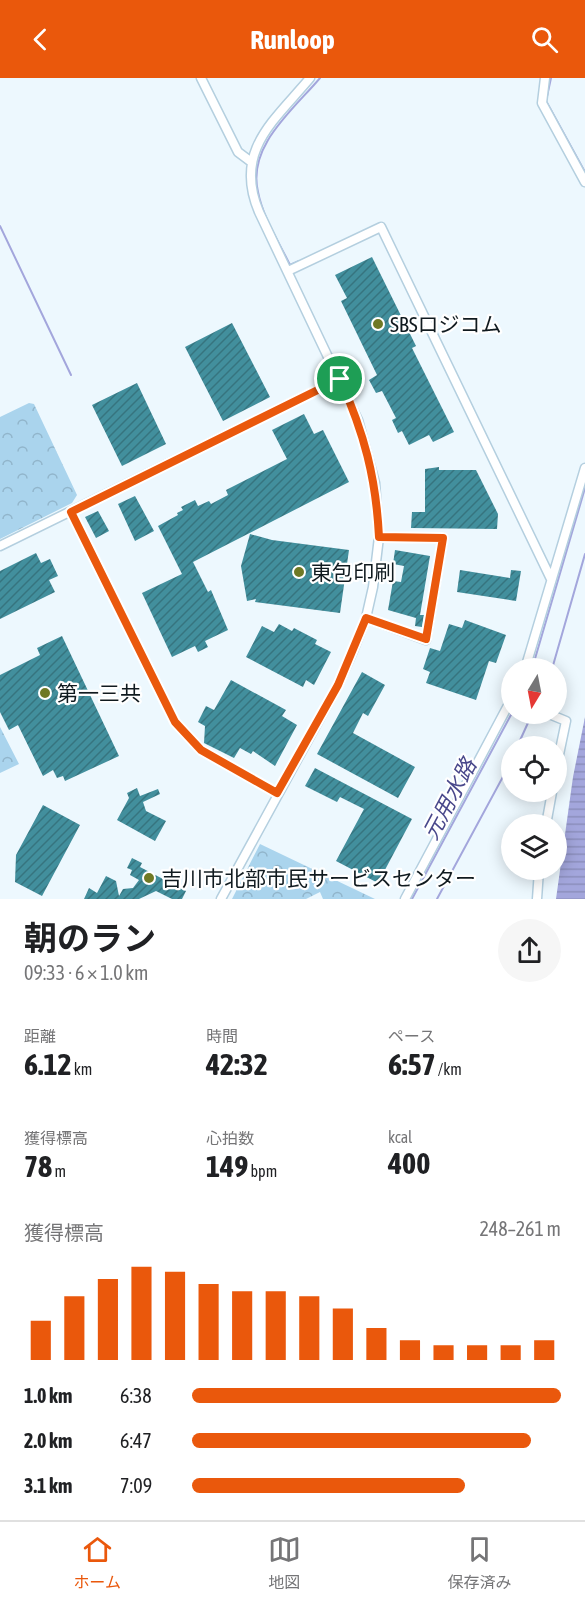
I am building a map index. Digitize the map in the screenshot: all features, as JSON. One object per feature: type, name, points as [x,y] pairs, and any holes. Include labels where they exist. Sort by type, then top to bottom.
[{"type":"street","points":[[201,78],[238,152],[250,161]]},
{"type":"street","points":[[221,899],[338,685],[366,618],[379,537],[375,483],[368,450],[358,420],[254,200],[250,161],[262,135],[310,78]]},
{"type":"street","points":[[545,78],[542,103],[585,182]]},
{"type":"street","points":[[288,271],[381,227],[551,579]]},
{"type":"street","points":[[0,546],[340,379]]},
{"type":"street","points":[[528,658],[585,468]]},
{"type":"street","points":[[71,512],[175,722],[201,750],[277,793]]},
{"type":"street","points":[[366,618],[426,639],[443,538],[379,537]]},
{"type":"street","points":[[405,899],[501,719]]},
{"type":"street","points":[[537,899],[538,880]]},
{"type":"green space","points":[[29,403],[34,404],[77,495],[72,503],[0,539],[0,417]]},
{"type":"green space","points":[[0,727],[19,764],[0,773]]},
{"type":"green space","points":[[260,844],[375,899],[323,899],[320,892],[306,899],[232,899]]},
{"type":"shaded area","points":[[585,717],[585,899],[556,899],[559,880],[567,880],[567,820]]},
{"type":"building","points":[[372,257],[416,346],[412,348],[454,432],[433,442],[429,435],[409,445],[402,431],[398,433],[392,420],[396,418],[382,391],[376,393],[369,380],[377,375],[341,301],[347,298],[335,275]]},
{"type":"building","points":[[232,323],[270,397],[223,421],[185,347]]},
{"type":"building","points":[[137,383],[166,444],[122,466],[92,405]]},
{"type":"building","points":[[304,414],[314,434],[323,430],[349,482],[193,562],[208,592],[211,590],[228,630],[205,641],[208,647],[198,652],[195,646],[172,657],[142,593],[182,574],[158,526],[178,515],[177,513],[183,510],[181,507],[195,500],[198,506],[209,501],[211,504],[228,495],[226,490],[287,459],[272,430]]},
{"type":"building","points":[[439,467],[439,470],[476,470],[498,514],[497,529],[411,528],[412,512],[425,512],[425,469]]},
{"type":"building","points":[[135,496],[154,531],[135,541],[118,504]]},
{"type":"building","points":[[98,511],[109,531],[96,538],[85,517]]},
{"type":"building","name":"東包印刷","points":[[250,534],[272,540],[349,550],[340,613],[255,602],[256,599],[247,601],[241,566]]},
{"type":"building","points":[[395,550],[430,556],[420,615],[424,615],[422,627],[415,626],[416,618],[388,610],[393,581],[401,582],[404,566],[393,564]]},
{"type":"building","points":[[36,553],[41,563],[50,559],[58,576],[49,580],[55,592],[0,619],[0,571]]},
{"type":"building","points":[[460,570],[510,578],[511,570],[521,571],[516,601],[457,592]]},
{"type":"building","points":[[465,620],[506,635],[496,663],[489,661],[476,700],[426,683],[430,672],[423,669],[430,648],[440,651],[449,624],[462,628]]},
{"type":"building","points":[[279,624],[292,631],[294,628],[317,640],[315,644],[331,652],[314,685],[306,680],[303,687],[246,657],[262,626],[274,632]]},
{"type":"building","name":"第一三共","points":[[62,636],[119,756],[65,781],[63,776],[57,778],[53,770],[43,776],[18,725],[9,730],[0,712],[0,675],[40,655],[37,648]]},
{"type":"building","points":[[362,672],[385,685],[368,716],[363,713],[353,733],[415,767],[398,798],[317,754]]},
{"type":"building","points":[[231,680],[286,710],[282,716],[297,725],[275,766],[253,751],[251,754],[240,748],[234,758],[204,743],[205,726],[198,722],[206,706],[214,710]]},
{"type":"building","points":[[315,768],[412,819],[378,883],[336,861],[364,809],[340,797],[337,802],[305,786]]},
{"type":"building","points":[[137,788],[140,796],[158,789],[160,794],[143,802],[146,811],[166,821],[155,841],[117,820],[129,798],[127,793]]},
{"type":"building","points":[[43,805],[80,825],[42,896],[15,882],[16,855]]},
{"type":"building","name":"吉川市北部市民サービスセンター","points":[[132,858],[142,863],[140,867],[186,891],[182,899],[172,899],[156,891],[139,899],[84,899],[89,888],[97,893],[106,876],[116,881],[119,896],[123,889],[133,888],[139,880],[130,875],[132,870],[127,868]]},
{"type":"waterway","points":[[299,261],[290,265],[272,230],[260,202],[256,175],[259,159],[275,130],[320,78]]},
{"type":"waterway","name":"元用水路","points":[[551,78],[546,101],[585,172]]},
{"type":"waterway","points":[[0,226],[71,375]]},
{"type":"waterway","name":"元用水路","points":[[535,658],[585,488]]},
{"type":"waterway","points":[[555,658],[585,554]]},
{"type":"waterway","name":"元用水路","points":[[412,899],[506,724]]},
{"type":"waterway","points":[[522,736],[527,724]]},
{"type":"waterway","points":[[437,899],[501,780]]},
{"type":"place","name":"SBSロジコム","points":[[378,324]]},
{"type":"place","name":"東包印刷","points":[[299,572]]},
{"type":"place","name":"第一三共","points":[[45,693]]},
{"type":"place","name":"吉川市北部市民サービスセンター","points":[[149,878]]},
{"type":"route","points":[[340,379],[368,450],[375,483],[379,537],[443,538],[426,639],[366,618],[338,685],[277,793],[218,762],[187,737],[175,722],[71,512],[340,379]]}]
